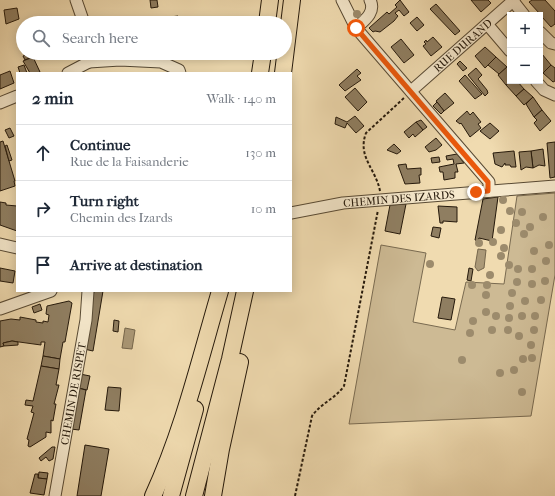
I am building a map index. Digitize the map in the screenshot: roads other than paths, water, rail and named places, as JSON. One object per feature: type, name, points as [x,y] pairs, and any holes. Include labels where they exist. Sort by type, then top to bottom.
[{"type":"highway","points":[[268,16],[270,0]]},
{"type":"highway","points":[[290,16],[292,0]]},
{"type":"highway","points":[[260,72],[262,60]]},
{"type":"highway","points":[[283,72],[285,60]]},
{"type":"highway","points":[[153,496],[174,440],[221,292]]},
{"type":"highway","points":[[171,496],[194,412],[221,292]]},
{"type":"highway","points":[[194,496],[230,360],[246,292]]},
{"type":"highway","points":[[213,496],[221,448],[240,364],[250,292]]},
{"type":"street","points":[[76,0],[82,16]]},
{"type":"street","points":[[342,0],[356,28],[488,182],[488,191]]},
{"type":"street","points":[[356,28],[371,13],[372,7],[370,0]]},
{"type":"street","points":[[514,0],[522,12]]},
{"type":"street","name":"RUE DURAND","points":[[411,91],[514,0]]},
{"type":"street","points":[[487,24],[507,48]]},
{"type":"street","points":[[543,35],[551,43],[555,44]]},
{"type":"street","points":[[70,72],[88,60]]},
{"type":"street","points":[[120,60],[161,62],[179,70],[180,72]]},
{"type":"street","points":[[539,84],[544,90],[555,95]]},
{"type":"street","points":[[0,103],[16,96]]},
{"type":"street","name":"CHEMIN DES IZARDS","points":[[292,213],[343,203],[555,186]]},
{"type":"street","points":[[0,244],[16,248]]},
{"type":"street","points":[[0,309],[48,292]]},
{"type":"street","name":"CHEMIN DE RISPET","points":[[56,496],[86,320],[88,292]]}]
